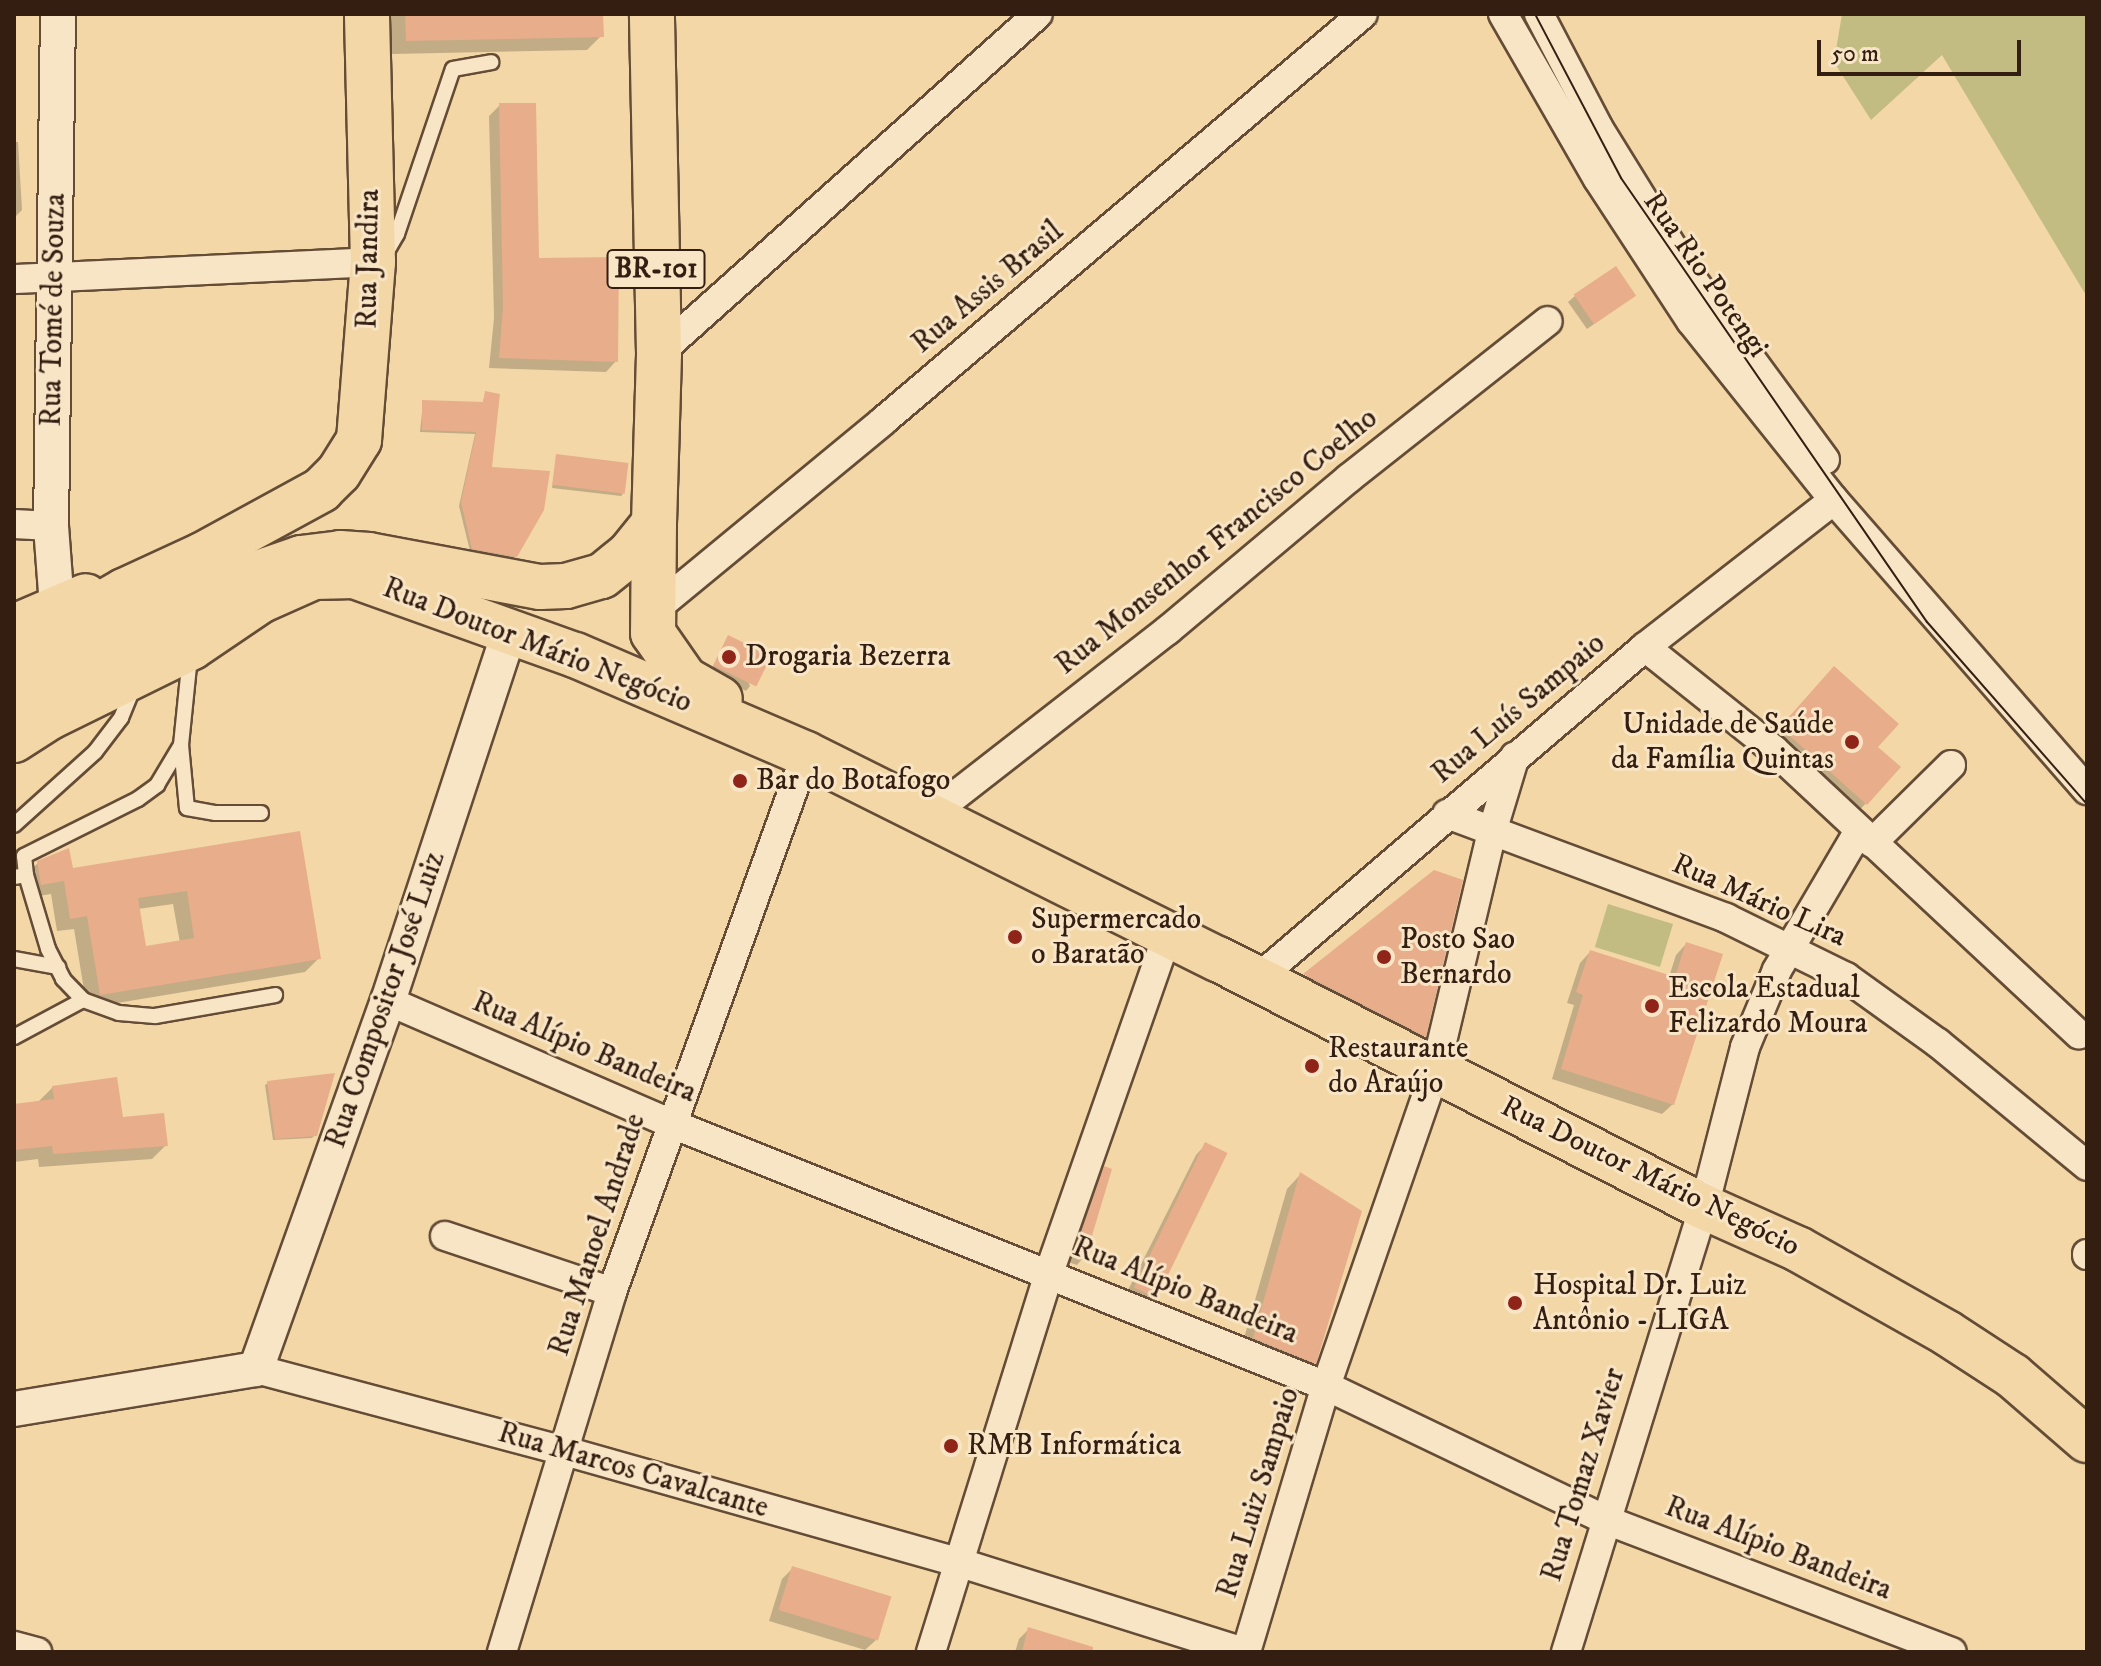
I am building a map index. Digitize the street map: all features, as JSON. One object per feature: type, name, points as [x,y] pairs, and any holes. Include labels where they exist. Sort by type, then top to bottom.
[{"type":"main road","name":"Rua Jandira","points":[[124,591],[202,555],[321,490],[339,472],[359,440],[373,262],[367,14]]},
{"type":"main road","name":"BR-101","points":[[652,14],[659,353],[654,523]]},
{"type":"main road","name":"Rua Doutor Mário Negócio","points":[[654,523],[653,633],[685,679],[767,726],[806,754]]},
{"type":"main road","name":"Rua Doutor Mário Negócio","points":[[29,649],[126,638],[217,587],[301,558],[340,553],[369,555],[499,582],[566,586],[602,576],[630,553],[654,523]]},
{"type":"main road","points":[[135,662],[301,558]]},
{"type":"main road","name":"Rua Doutor Mário Negócio","points":[[14,740],[135,662],[192,647],[260,601],[314,577],[354,576],[510,629],[806,754],[1168,934],[1704,1207],[1798,1249],[1947,1333],[2013,1376],[2087,1440]]},
{"type":"main road","points":[[14,693],[29,649],[57,606],[82,597],[124,591]]},
{"type":"main road","points":[[29,649],[124,591]]},
{"type":"street","name":"Rua Tomé de Souza","points":[[57,606],[51,526],[58,14]]},
{"type":"street","points":[[659,353],[1038,14]]},
{"type":"street","name":"Rua Assis Brasil","points":[[654,610],[883,421],[1363,14]]},
{"type":"street","name":"Rua Rio Potengi","points":[[1503,14],[1598,179],[1691,321],[1834,500],[2087,790]]},
{"type":"street","name":"Rua Rio Potengi","points":[[1539,14],[1598,127],[1690,276],[1736,335],[1865,518],[1881,554]]},
{"type":"street","points":[[14,279],[373,262]]},
{"type":"street","name":"Rua Monsenhor Francisco Coelho","points":[[929,816],[1168,630],[1349,478],[1548,321]]},
{"type":"street","name":"Rua Luís Sampaio","points":[[1256,980],[1645,647],[1834,500]]},
{"type":"street","points":[[14,524],[51,526]]},
{"type":"street","name":"Rua Compositor José Luiz","points":[[256,1369],[388,1001],[510,629]]},
{"type":"street","points":[[1645,647],[1774,750],[2079,1034]]},
{"type":"street","name":"Rua Manoel Andrade","points":[[502,1652],[612,1292],[670,1123],[806,754]]},
{"type":"street","name":"Rua Luiz Sampaio","points":[[1244,1652],[1326,1386],[1435,1071],[1492,832],[1515,756]]},
{"type":"street","name":"Rua Tomaz Xavier","points":[[1566,1652],[1704,1207],[1745,1047],[1790,946],[1866,837],[1951,765]]},
{"type":"street","name":"Rua Mário Lira","points":[[1447,814],[1726,918],[1790,946],[1846,977],[1894,1010],[2087,1166]]},
{"type":"street","points":[[931,1652],[1049,1273],[1168,934]]},
{"type":"street","name":"Rua Alípio Bandeira","points":[[388,1001],[670,1123],[1326,1386],[1606,1520],[1952,1652]]},
{"type":"street","points":[[445,1236],[612,1292]]},
{"type":"street","name":"Rua Marcos Cavalcante","points":[[14,1409],[256,1369],[565,1451],[961,1563],[1244,1652]]},
{"type":"street","points":[[14,1646],[37,1652]]},
{"type":"lane","points":[[373,262],[384,257],[397,234],[453,69],[491,62]]},
{"type":"lane","points":[[192,647],[181,745],[187,808],[216,813],[261,813]]},
{"type":"lane","points":[[14,825],[95,752],[121,718],[135,662]]},
{"type":"lane","points":[[181,745],[157,785],[138,799],[24,856],[20,876],[63,979],[83,1000],[119,1013],[155,1016],[275,995]]},
{"type":"lane","points":[[14,959],[58,967]]},
{"type":"lane","points":[[14,1037],[83,1000]]},
{"type":"shaded area","points":[[1842,14],[2087,14],[2087,297],[1942,55],[1871,120],[1834,62]]},
{"type":"shaded area","points":[[1608,904],[1673,924],[1660,967],[1595,947]]},
{"type":"building","points":[[405,14],[603,14],[604,37],[406,41]]},
{"type":"building","points":[[499,103],[536,103],[539,258],[619,257],[618,362],[499,358],[503,306]]},
{"type":"building","points":[[1616,266],[1636,296],[1594,324],[1574,295]]},
{"type":"building","points":[[485,391],[500,394],[492,467],[550,471],[544,510],[517,557],[472,549],[461,502],[476,432],[422,430],[422,400],[483,402]]},
{"type":"building","points":[[556,454],[628,463],[625,494],[552,485]]},
{"type":"building","points":[[728,635],[771,656],[756,687],[713,666]]},
{"type":"building","points":[[1834,666],[1899,724],[1878,747],[1901,767],[1867,805],[1780,727]]},
{"type":"building","points":[[300,831],[321,959],[100,995],[87,916],[70,919],[64,881],[41,885],[37,861],[69,848],[73,868]],"holes":[[[187,891],[194,938],[146,946],[138,898]]]},
{"type":"building","name":"Posto Sao Bernardo","points":[[1434,870],[1463,880],[1426,1037],[1303,974]]},
{"type":"building","points":[[1686,942],[1723,954],[1674,1105],[1561,1069],[1583,995],[1576,992],[1590,950],[1675,977]]},
{"type":"building","points":[[335,1073],[317,1136],[275,1139],[267,1081]]},
{"type":"building","points":[[117,1077],[123,1117],[164,1113],[168,1146],[53,1154],[52,1146],[14,1150],[14,1104],[54,1099],[52,1086]]},
{"type":"building","points":[[1205,1142],[1227,1153],[1156,1299],[1134,1288]]},
{"type":"building","points":[[1104,1166],[1112,1169],[1085,1259],[1073,1256]]},
{"type":"building","points":[[1300,1172],[1362,1211],[1316,1364],[1253,1338]]},
{"type":"building","points":[[792,1566],[891,1596],[878,1640],[779,1610]]},
{"type":"building","points":[[1028,1627],[1093,1647],[1093,1652],[1022,1652]]},
{"type":"tram line","points":[[1535,14],[1621,178],[1927,622],[2087,804]]},
{"type":"place","name":"Drogaria Bezerra","points":[[729,657]]},
{"type":"place","name":"Unidade de Saúde da Família Quintas","points":[[1852,742]]},
{"type":"place","name":"Bar do Botafogo","points":[[740,781]]},
{"type":"place","name":"Supermercado o Baratão","points":[[1015,937]]},
{"type":"place","name":"Posto Sao Bernardo","points":[[1384,957]]},
{"type":"place","name":"Escola Estadual Felizardo Moura","points":[[1652,1006]]},
{"type":"place","name":"Restaurante do Araújo","points":[[1312,1066]]},
{"type":"place","name":"Hospital Dr. Luiz Antônio - LIGA","points":[[1515,1303]]},
{"type":"place","name":"RMB Informática","points":[[951,1446]]}]
